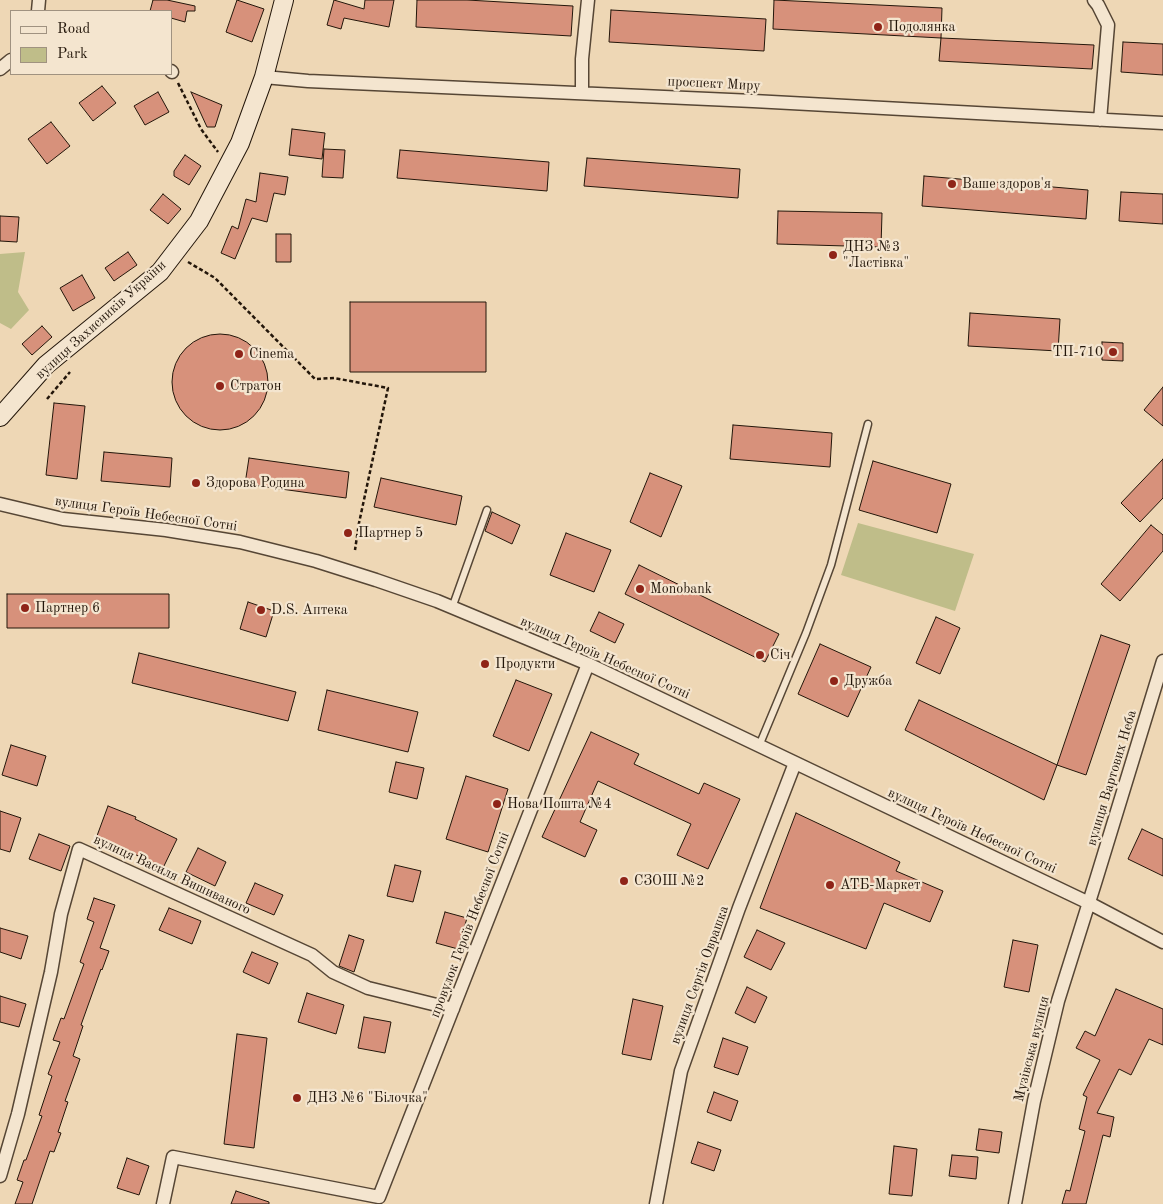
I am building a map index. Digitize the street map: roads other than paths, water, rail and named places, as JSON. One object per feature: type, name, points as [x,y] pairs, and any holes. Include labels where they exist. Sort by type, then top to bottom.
[{"type":"main road","name":"вулиця Захисників України","points":[[0,433],[1,414],[46,365],[160,272],[199,221],[240,142],[264,77],[284,0]]},
{"type":"street","points":[[582,93],[582,59],[588,0]]},
{"type":"street","points":[[1094,0],[1098,4],[1108,25],[1100,120]]},
{"type":"street","points":[[0,69],[10,61]]},
{"type":"street","name":"проспект Миру","points":[[264,77],[1163,123]]},
{"type":"street","name":"вулиця Героїв Небесної Сотні","points":[[0,504],[63,519],[166,530],[240,542],[316,561],[376,580],[452,608],[588,664],[1089,903],[1163,942]]},
{"type":"street","name":"вулиця Вартових Неба","points":[[1089,903],[1163,661]]},
{"type":"street","name":"провулок Героїв Небесної Сотні","points":[[164,1204],[173,1157],[377,1200],[588,664]]},
{"type":"street","name":"вулиця Сергія Оврашка","points":[[656,1204],[681,1071],[795,763]]},
{"type":"street","name":"вулиця Василя Вишиваного","points":[[0,1176],[18,1114],[61,914],[78,848],[312,955],[333,972],[368,988],[453,1009]]},
{"type":"street","name":"Музівська вулиця","points":[[1015,1204],[1034,1101],[1058,1001],[1089,903]]},
{"type":"lane","points":[[759,746],[806,633],[831,565],[868,424]]},
{"type":"lane","points":[[452,608],[487,510]]},
{"type":"place","name":"Подолянка","points":[[878,27]]},
{"type":"place","name":"Ваше здоров'я","points":[[952,184]]},
{"type":"place","name":"ДНЗ №3 \"Ластівка\"","points":[[833,255]]},
{"type":"place","name":"ТП-710","points":[[1113,352]]},
{"type":"place","name":"Cinema","points":[[239,354]]},
{"type":"place","name":"Стратон","points":[[220,386]]},
{"type":"place","name":"Здорова Родина","points":[[196,483]]},
{"type":"place","name":"Партнер 5","points":[[348,533]]},
{"type":"place","name":"Monobank","points":[[640,589]]},
{"type":"place","name":"Партнер 6","points":[[25,608]]},
{"type":"place","name":"D.S. Аптека","points":[[261,610]]},
{"type":"place","name":"Січ","points":[[760,655]]},
{"type":"place","name":"Продукти","points":[[485,664]]},
{"type":"place","name":"Дружба","points":[[834,681]]},
{"type":"place","name":"Нова Пошта №4","points":[[497,804]]},
{"type":"place","name":"СЗОШ №2","points":[[624,881]]},
{"type":"place","name":"АТБ-Маркет","points":[[830,885]]},
{"type":"place","name":"ДНЗ №6 \"Білочка\"","points":[[297,1098]]}]
